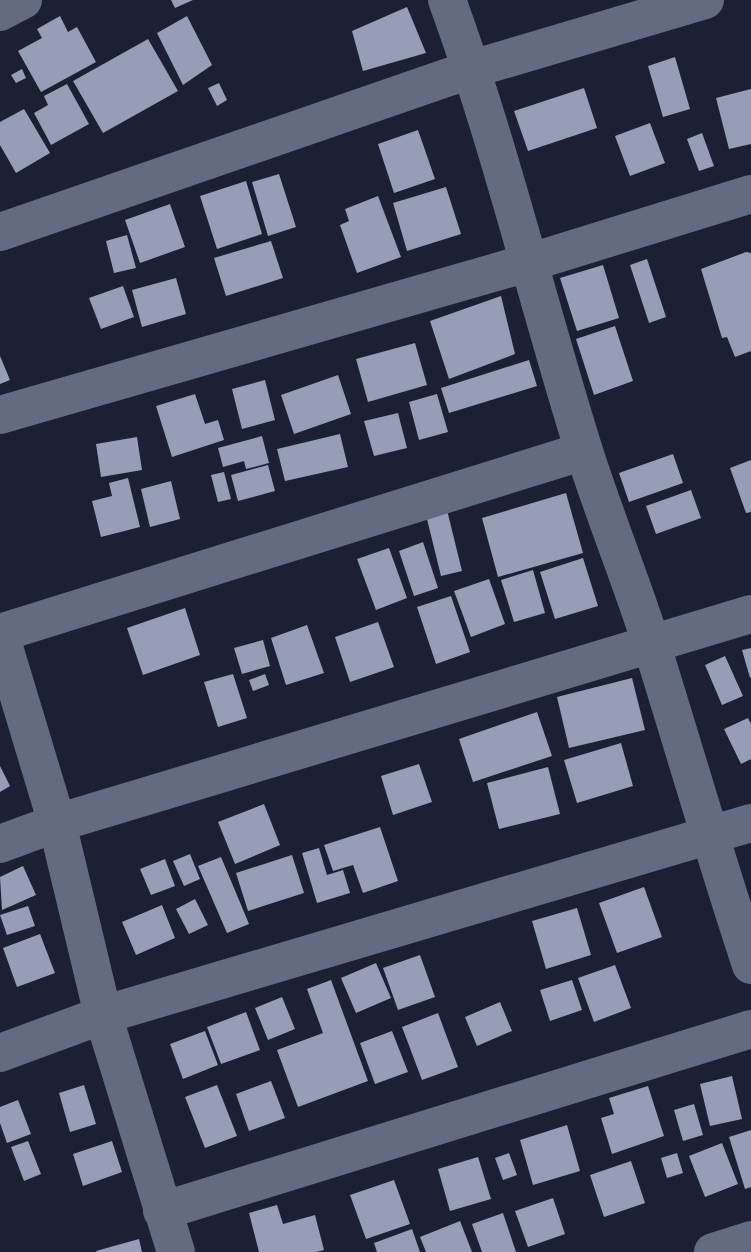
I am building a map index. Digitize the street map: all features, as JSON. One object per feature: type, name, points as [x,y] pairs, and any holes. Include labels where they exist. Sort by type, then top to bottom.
[{"type":"street","points":[[0,12],[23,0]]},
{"type":"street","points":[[447,0],[472,69],[531,262],[584,451],[651,644],[751,965]]},
{"type":"street","points":[[0,232],[472,69],[705,0]]},
{"type":"street","points":[[0,415],[531,262],[751,194]]},
{"type":"street","points":[[176,1252],[103,1016],[57,822],[0,634],[584,451]]},
{"type":"street","points":[[0,844],[57,822],[751,614]]},
{"type":"street","points":[[0,1053],[103,1016],[751,823]]},
{"type":"street","points":[[162,1211],[751,1029]]},
{"type":"street","points":[[713,1252],[751,1240]]},
{"type":"building","points":[[171,0],[193,0],[175,8]]},
{"type":"building","points":[[407,7],[426,53],[363,71],[352,31]]},
{"type":"building","points":[[60,16],[68,32],[77,27],[96,62],[41,92],[18,51],[42,38],[37,29]]},
{"type":"building","points":[[187,16],[212,65],[183,85],[157,33]]},
{"type":"building","points":[[148,39],[178,91],[103,133],[73,81]]},
{"type":"building","points":[[675,57],[690,109],[663,117],[648,66]]},
{"type":"building","points":[[22,69],[26,78],[16,83],[11,75]]},
{"type":"building","points":[[219,83],[227,100],[217,106],[208,88]]},
{"type":"building","points":[[67,84],[89,124],[51,145],[34,113],[48,105],[44,96]]},
{"type":"building","points":[[584,88],[597,128],[528,151],[514,111]]},
{"type":"building","points":[[751,89],[751,144],[729,149],[716,98]]},
{"type":"building","points":[[24,109],[50,153],[16,173],[0,145],[0,122]]},
{"type":"building","points":[[650,123],[665,163],[630,176],[615,136]]},
{"type":"building","points":[[418,130],[435,179],[394,193],[378,144]]},
{"type":"building","points":[[702,133],[714,166],[699,171],[687,139]]},
{"type":"building","points":[[279,174],[296,227],[268,236],[252,182]]},
{"type":"building","points":[[246,181],[262,234],[217,249],[200,196]]},
{"type":"building","points":[[446,187],[461,234],[407,251],[393,203]]},
{"type":"building","points":[[378,196],[401,257],[357,273],[340,225],[349,221],[345,209]]},
{"type":"building","points":[[170,204],[185,247],[140,263],[125,220]]},
{"type":"building","points":[[127,235],[136,268],[114,273],[106,241]]},
{"type":"building","points":[[271,241],[283,278],[226,296],[214,258]]},
{"type":"building","points":[[746,252],[751,253],[751,351],[735,357],[727,337],[722,338],[701,269]]},
{"type":"building","points":[[647,259],[666,317],[649,323],[630,265]]},
{"type":"building","points":[[603,265],[619,318],[577,331],[560,278]]},
{"type":"building","points":[[176,278],[186,314],[142,327],[132,290]]},
{"type":"building","points":[[123,286],[134,317],[101,329],[89,298]]},
{"type":"building","points":[[501,296],[515,354],[449,379],[430,321]]},
{"type":"building","points":[[615,326],[633,381],[594,395],[576,339]]},
{"type":"building","points":[[415,343],[427,385],[368,402],[356,359]]},
{"type":"building","points":[[0,356],[10,380],[0,384]]},
{"type":"building","points":[[529,360],[537,386],[449,413],[441,388]]},
{"type":"building","points":[[338,375],[351,414],[294,434],[281,395]]},
{"type":"building","points":[[265,380],[275,420],[242,429],[232,389]]},
{"type":"building","points":[[195,394],[205,424],[218,420],[224,440],[172,457],[156,406]]},
{"type":"building","points":[[437,394],[448,432],[419,440],[409,402]]},
{"type":"building","points":[[398,413],[407,448],[374,456],[364,421]]},
{"type":"building","points":[[340,434],[348,467],[285,481],[277,449]]},
{"type":"building","points":[[262,436],[269,463],[246,469],[244,461],[223,467],[218,448]]},
{"type":"building","points":[[137,437],[142,470],[101,477],[96,444]]},
{"type":"building","points":[[673,454],[683,483],[629,502],[619,473]]},
{"type":"building","points":[[751,460],[751,512],[746,513],[730,468]]},
{"type":"building","points":[[268,465],[275,491],[238,501],[231,475]]},
{"type":"building","points":[[224,472],[231,499],[218,502],[211,475]]},
{"type":"building","points":[[128,478],[140,527],[101,537],[92,501],[112,496],[109,483]]},
{"type":"building","points":[[171,481],[180,519],[150,527],[141,489]]},
{"type":"building","points":[[691,490],[701,518],[656,534],[646,506]]},
{"type":"building","points":[[566,493],[583,553],[498,577],[482,518]]},
{"type":"building","points":[[447,510],[462,571],[441,576],[426,515]]},
{"type":"building","points":[[423,542],[438,588],[414,596],[399,551]]},
{"type":"building","points":[[389,548],[407,598],[376,610],[357,559]]},
{"type":"building","points":[[583,558],[598,606],[555,619],[540,572]]},
{"type":"building","points":[[533,570],[545,613],[514,622],[501,580]]},
{"type":"building","points":[[489,579],[505,624],[471,637],[454,591]]},
{"type":"building","points":[[451,596],[470,652],[436,664],[417,607]]},
{"type":"building","points":[[185,608],[200,655],[143,675],[127,628]]},
{"type":"building","points":[[378,622],[394,667],[350,682],[335,637]]},
{"type":"building","points":[[307,625],[324,673],[286,685],[271,638]]},
{"type":"building","points":[[263,640],[270,666],[242,674],[234,648]]},
{"type":"building","points":[[751,648],[751,677],[750,678],[742,650]]},
{"type":"building","points":[[725,656],[743,696],[722,705],[705,665]]},
{"type":"building","points":[[233,674],[247,718],[218,727],[204,682]]},
{"type":"building","points":[[265,674],[269,685],[253,691],[249,680]]},
{"type":"building","points":[[632,678],[645,730],[569,748],[557,697]]},
{"type":"building","points":[[537,712],[552,756],[473,782],[459,739]]},
{"type":"building","points":[[748,718],[751,724],[751,759],[741,764],[724,729]]},
{"type":"building","points":[[621,743],[633,786],[577,803],[564,760]]},
{"type":"building","points":[[419,764],[432,802],[393,815],[381,776]]},
{"type":"building","points":[[0,766],[10,786],[0,792]]},
{"type":"building","points":[[548,767],[560,814],[499,829],[487,783]]},
{"type":"building","points":[[264,804],[280,845],[235,864],[218,822]]},
{"type":"building","points":[[380,827],[398,881],[363,893],[353,865],[333,871],[324,845]]},
{"type":"building","points":[[319,848],[327,875],[343,870],[350,893],[317,903],[302,853]]},
{"type":"building","points":[[190,854],[200,879],[184,886],[173,861]]},
{"type":"building","points":[[292,855],[304,893],[248,911],[236,873]]},
{"type":"building","points":[[221,857],[249,924],[227,933],[198,866]]},
{"type":"building","points":[[165,859],[175,886],[151,895],[140,869]]},
{"type":"building","points":[[23,866],[36,895],[2,910],[0,877]]},
{"type":"building","points":[[644,887],[662,937],[617,953],[599,903]]},
{"type":"building","points":[[195,899],[208,925],[189,934],[176,909]]},
{"type":"building","points":[[162,905],[175,938],[136,955],[122,922]]},
{"type":"building","points":[[28,906],[35,926],[7,935],[0,915]]},
{"type":"building","points":[[577,908],[591,955],[546,969],[532,921]]},
{"type":"building","points":[[40,934],[55,973],[17,987],[3,948]]},
{"type":"building","points":[[420,955],[435,997],[398,1010],[383,968]]},
{"type":"building","points":[[376,963],[391,998],[356,1013],[341,978]]},
{"type":"building","points":[[615,965],[631,1008],[594,1022],[578,978]]},
{"type":"building","points":[[331,980],[368,1081],[298,1107],[277,1050],[323,1033],[307,989]]},
{"type":"building","points":[[572,980],[582,1010],[550,1021],[540,990]]},
{"type":"building","points":[[282,997],[295,1029],[268,1040],[255,1008]]},
{"type":"building","points":[[500,1002],[512,1031],[477,1046],[465,1017]]},
{"type":"building","points":[[246,1012],[260,1050],[221,1064],[207,1027]]},
{"type":"building","points":[[438,1013],[458,1067],[422,1080],[402,1027]]},
{"type":"building","points":[[205,1031],[218,1065],[183,1079],[170,1044]]},
{"type":"building","points":[[392,1031],[408,1072],[375,1084],[360,1043]]},
{"type":"building","points":[[732,1076],[742,1119],[710,1126],[700,1084]]},
{"type":"building","points":[[271,1081],[285,1118],[249,1131],[236,1094]]},
{"type":"building","points":[[84,1085],[96,1124],[70,1132],[59,1093]]},
{"type":"building","points":[[217,1085],[237,1136],[205,1148],[185,1097]]},
{"type":"building","points":[[648,1086],[664,1136],[612,1154],[601,1118],[614,1114],[609,1098]]},
{"type":"building","points":[[18,1100],[31,1134],[7,1143],[0,1123],[0,1107]]},
{"type":"building","points":[[694,1104],[703,1135],[683,1141],[674,1110]]},
{"type":"building","points":[[567,1125],[580,1171],[533,1185],[520,1140]]},
{"type":"building","points":[[751,1130],[751,1187],[745,1189],[729,1137]]},
{"type":"building","points":[[28,1141],[41,1174],[24,1181],[11,1147]]},
{"type":"building","points":[[112,1141],[122,1172],[83,1186],[73,1154]]},
{"type":"building","points":[[722,1143],[738,1184],[705,1197],[689,1156]]},
{"type":"building","points":[[509,1153],[517,1175],[503,1180],[495,1158]]},
{"type":"building","points":[[677,1153],[683,1173],[667,1178],[661,1158]]},
{"type":"building","points":[[478,1157],[491,1199],[450,1211],[438,1169]]},
{"type":"building","points":[[631,1161],[645,1203],[604,1217],[590,1175]]},
{"type":"building","points":[[394,1180],[410,1224],[366,1239],[350,1195]]},
{"type":"building","points":[[553,1198],[565,1234],[528,1247],[515,1211]]},
{"type":"building","points":[[277,1205],[283,1224],[315,1215],[324,1250],[259,1252],[249,1213]]},
{"type":"building","points":[[503,1213],[516,1252],[482,1252],[472,1224]]},
{"type":"building","points":[[460,1221],[472,1252],[426,1252],[420,1237]]},
{"type":"building","points":[[412,1229],[420,1252],[377,1252],[374,1243]]},
{"type":"building","points":[[139,1239],[142,1252],[96,1251]]}]
